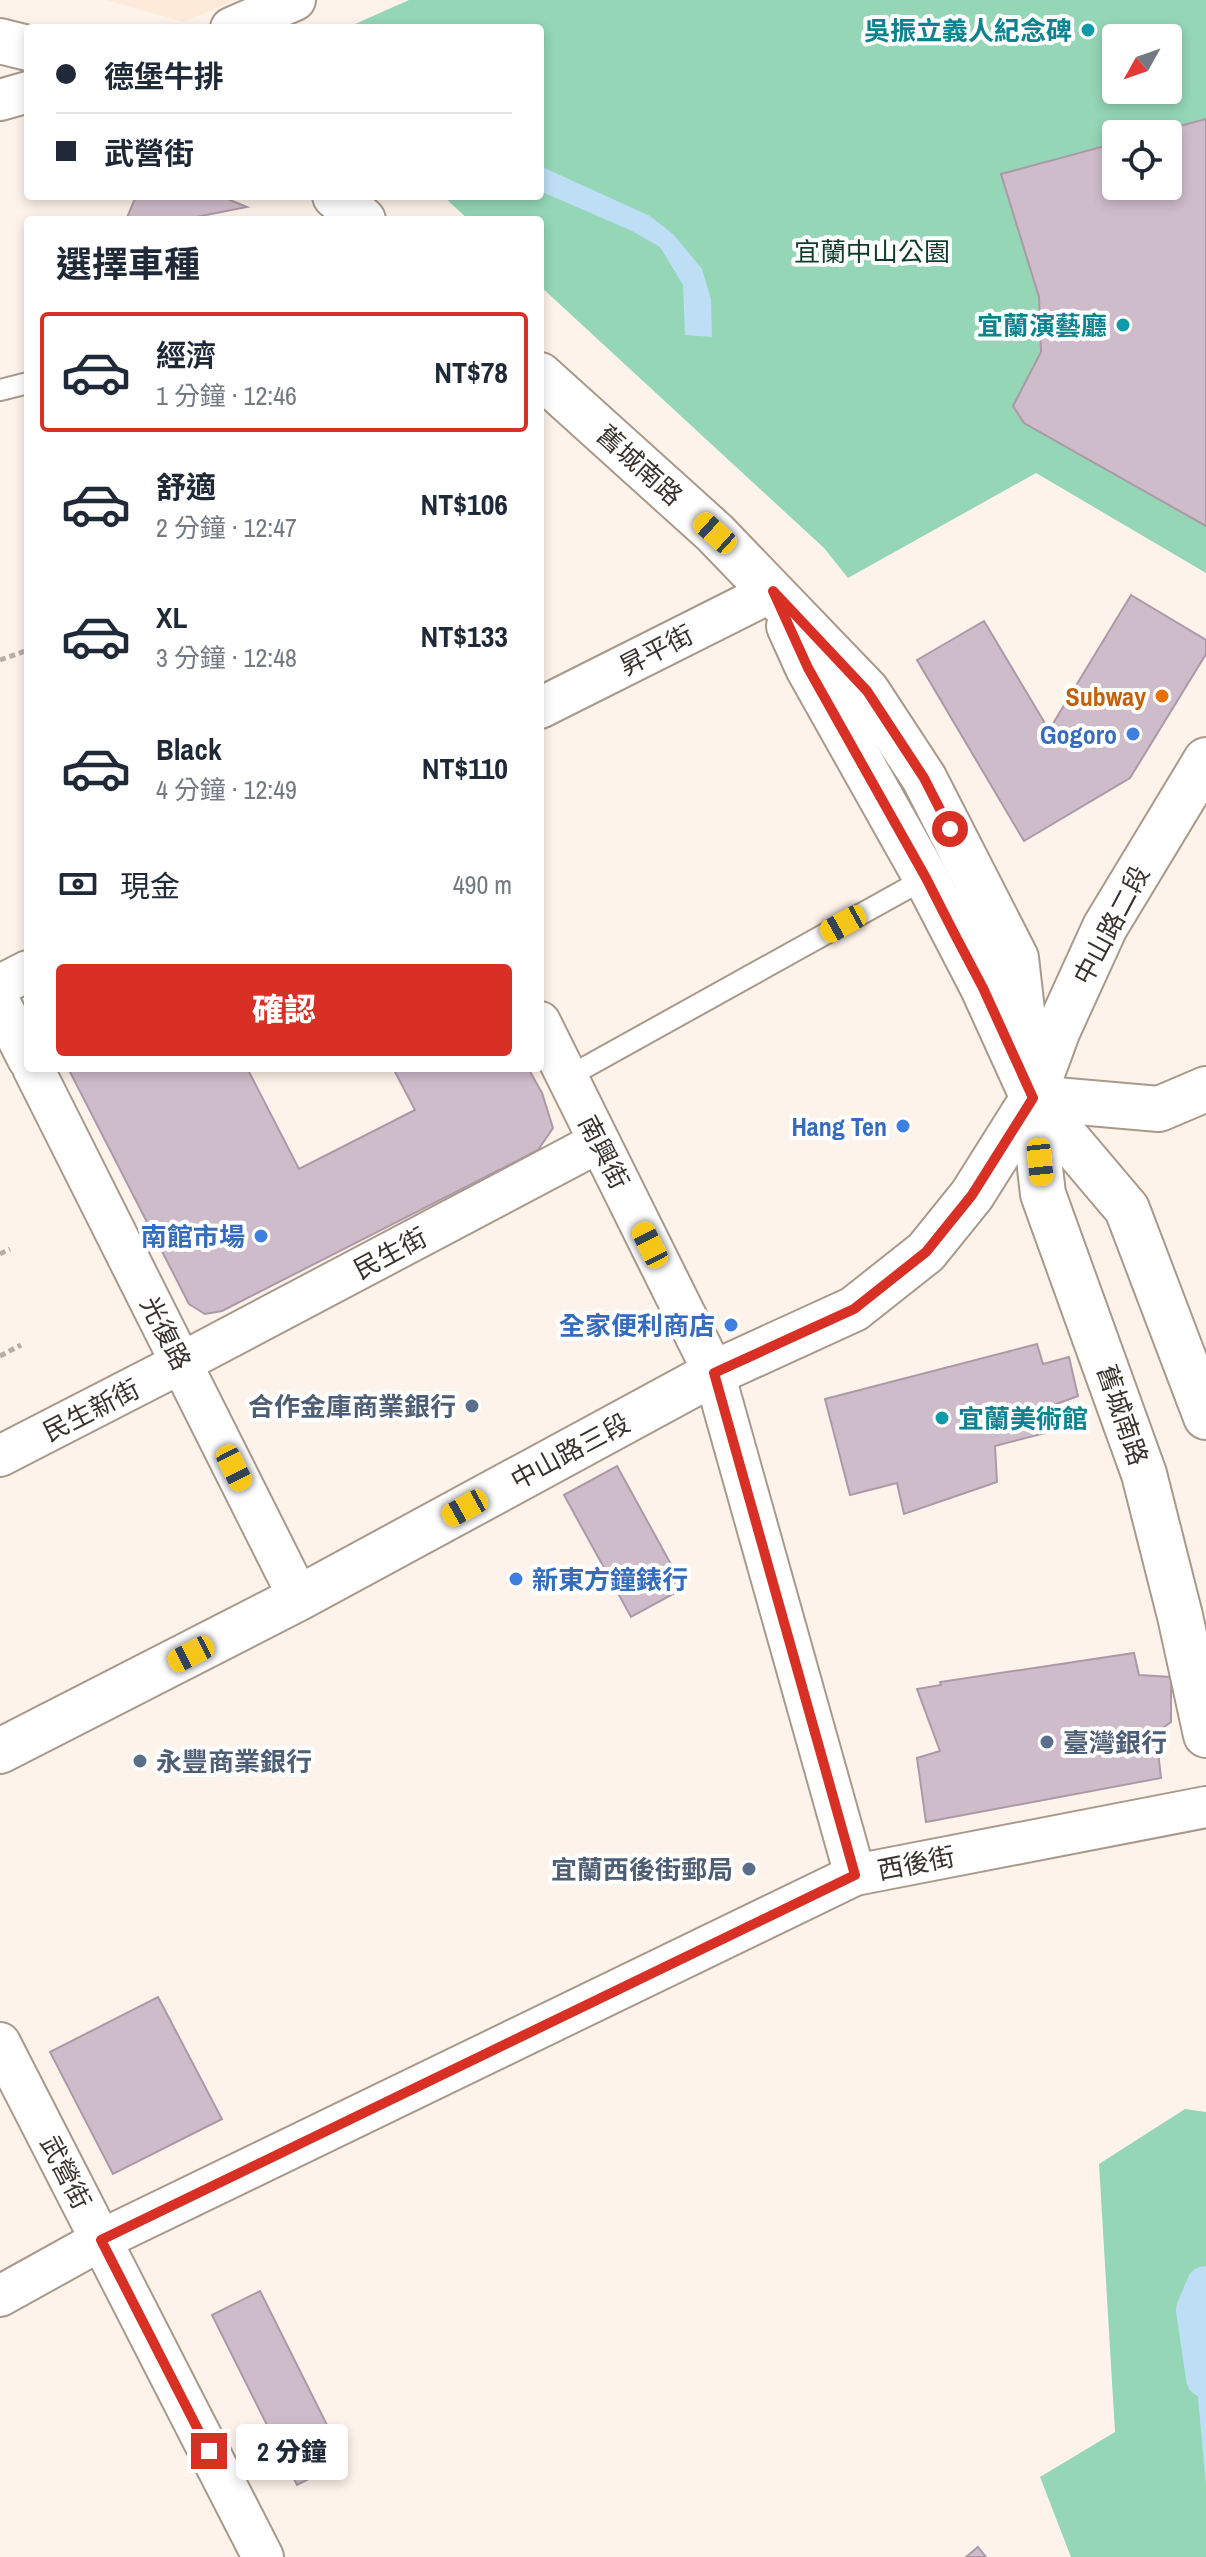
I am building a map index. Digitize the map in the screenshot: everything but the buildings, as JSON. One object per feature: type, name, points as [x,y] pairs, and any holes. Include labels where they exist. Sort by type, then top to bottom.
[{"type":"main road","points":[[0,41],[24,47]]},
{"type":"main road","points":[[340,200],[358,216]]},
{"type":"main road","name":"舊城南路","points":[[544,379],[715,533],[867,691],[924,778],[1016,958],[1043,1194],[1144,1474],[1206,1735]]},
{"type":"main road","name":"舊城南路","points":[[773,591],[808,668],[926,878],[983,988],[1033,1098],[1127,1209],[1206,1417]]},
{"type":"main road","name":"中山路二段","points":[[1033,1098],[1058,1030],[1105,927],[1206,760]]},
{"type":"main road","points":[[1033,1098],[1159,1109],[1206,1089]]},
{"type":"main road","name":"中山路三段","points":[[0,1751],[299,1598],[714,1373],[854,1309],[926,1252],[972,1195],[1033,1098]]},
{"type":"street","points":[[240,24],[295,0]]},
{"type":"street","points":[[0,100],[24,93]]},
{"type":"street","name":"昇平街","points":[[544,706],[773,591]]},
{"type":"street","points":[[0,985],[24,973]]},
{"type":"street","points":[[0,1003],[24,1051]]},
{"type":"street","name":"南興街","points":[[544,1031],[714,1373],[855,1875]]},
{"type":"street","name":"光復路","points":[[35,1072],[299,1598]]},
{"type":"street","name":"民生街","points":[[181,1363],[599,1142]]},
{"type":"street","name":"民生新街","points":[[0,1456],[181,1363]]},
{"type":"street","name":"西後街","points":[[0,2296],[101,2240],[855,1875],[1206,1807]]},
{"type":"street","name":"武營街","points":[[0,2043],[263,2557]]},
{"type":"lane","points":[[0,390],[24,384]]},
{"type":"lane","points":[[566,1078],[926,878]]},
{"type":"path","points":[[0,660],[24,651]]},
{"type":"path","points":[[0,1254],[10,1249]]},
{"type":"path","points":[[0,1356],[21,1345]]},
{"type":"shaded area","points":[[106,0],[235,0],[184,22]]},
{"type":"green space","name":"宜蘭中山公園","points":[[409,0],[1206,0],[1206,573],[1036,473],[848,578],[824,548],[544,290],[544,216],[465,216],[447,200],[544,200],[544,24],[355,24]]},
{"type":"green space","points":[[1185,2109],[1206,2112],[1206,2557],[1071,2557],[1040,2477],[1115,2432],[1099,2164]]},
{"type":"water","points":[[544,168],[650,216],[674,235],[702,269],[711,299],[712,337],[685,335],[683,285],[660,247],[632,231],[544,193]]},
{"type":"water","points":[[1206,2305],[1206,2486],[1191,2320]]},
{"type":"waterway","points":[[1206,2286],[1196,2310],[1206,2378]]},
{"type":"place","name":"吳振立義人紀念碑","points":[[1088,30]]},
{"type":"place","name":"宜蘭演藝廳","points":[[1123,325]]},
{"type":"place","name":"Subway","points":[[1162,696]]},
{"type":"place","name":"Gogoro","points":[[1133,734]]},
{"type":"place","name":"Hang Ten","points":[[903,1126]]},
{"type":"place","name":"南館市場","points":[[261,1236]]},
{"type":"place","name":"全家便利商店","points":[[731,1325]]},
{"type":"place","name":"合作金庫商業銀行","points":[[472,1406]]},
{"type":"place","name":"宜蘭美術館","points":[[942,1418]]},
{"type":"place","name":"新東方鐘錶行","points":[[516,1579]]},
{"type":"place","name":"臺灣銀行","points":[[1047,1742]]},
{"type":"place","name":"永豐商業銀行","points":[[140,1761]]},
{"type":"place","name":"宜蘭西後街郵局","points":[[749,1869]]},
{"type":"route","points":[[209,2451],[101,2240],[855,1875],[714,1373],[854,1309],[926,1252],[972,1195],[1033,1098],[983,988],[926,878],[808,668],[773,591],[867,691],[924,778],[950,829]]}]
